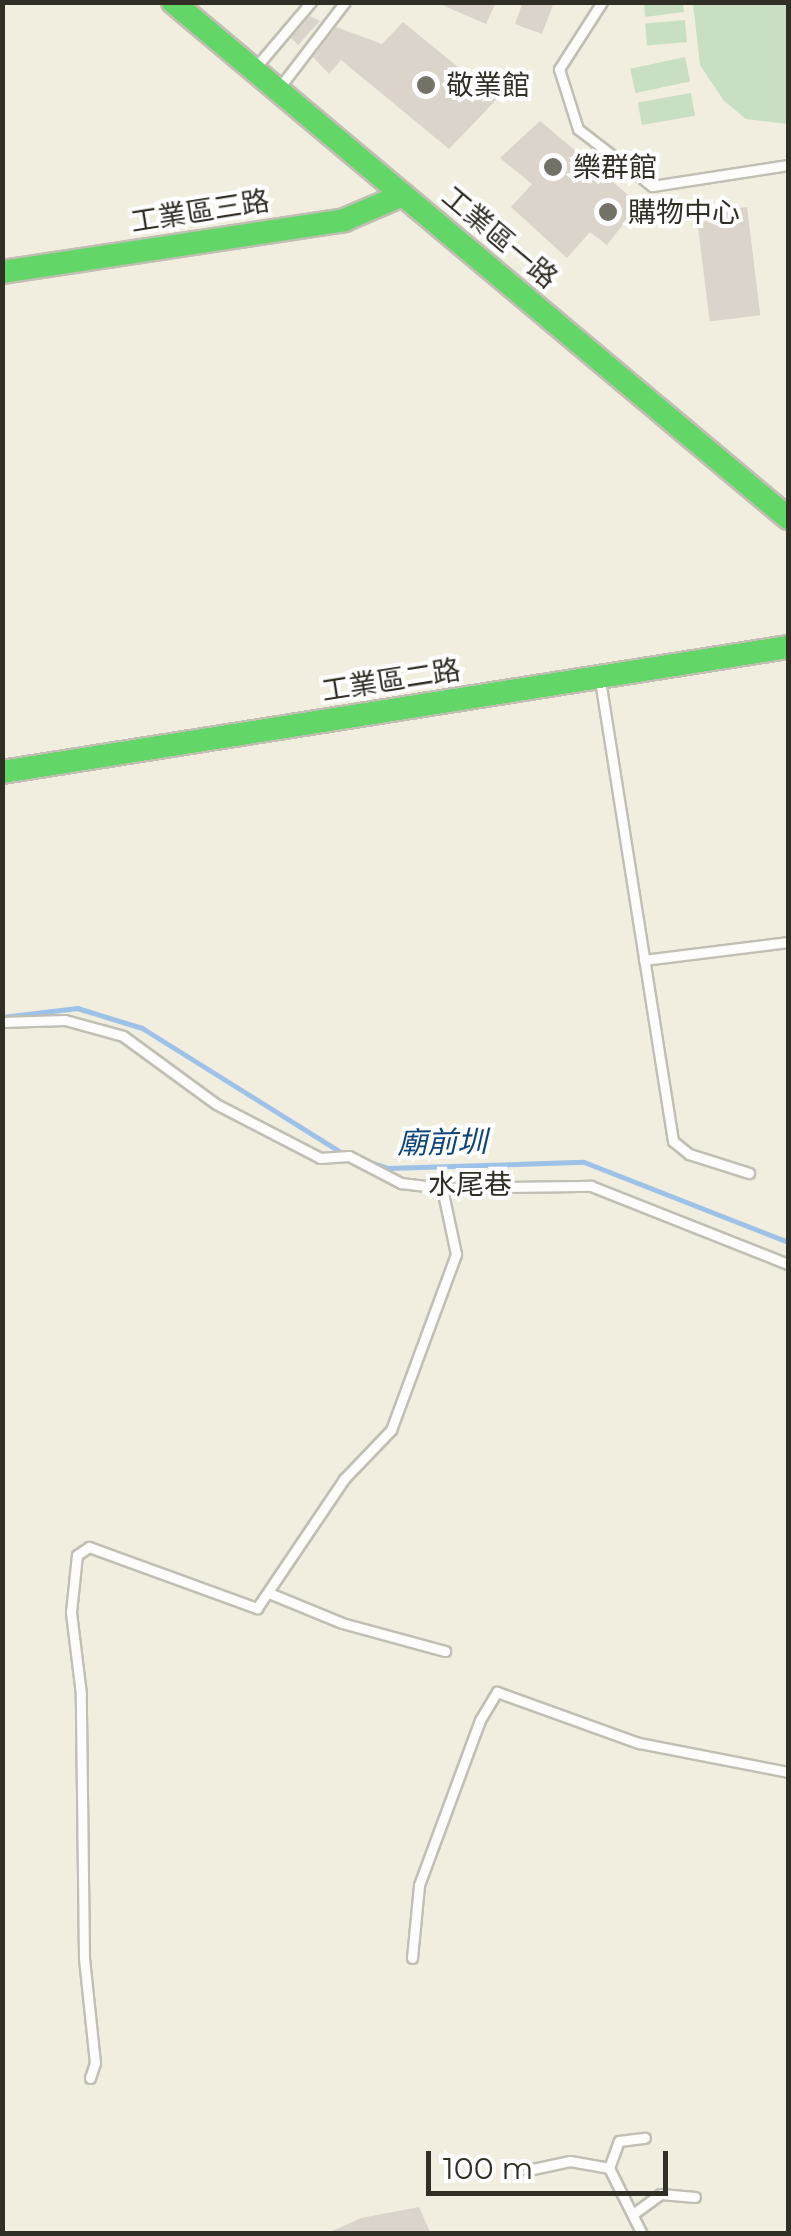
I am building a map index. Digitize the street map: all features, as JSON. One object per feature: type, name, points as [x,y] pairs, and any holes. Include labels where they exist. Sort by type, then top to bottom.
[{"type":"street","name":"工業區一路","points":[[173,2],[788,518]]},
{"type":"street","name":"工業區三路","points":[[2,272],[344,220],[403,195]]},
{"type":"street","name":"工業區二路","points":[[2,772],[788,646]]},
{"type":"lane","points":[[254,70],[311,2]]},
{"type":"lane","points":[[278,90],[345,2]]},
{"type":"lane","points":[[602,2],[559,69],[578,129],[652,186],[788,165]]},
{"type":"lane","points":[[600,677],[672,1141],[689,1154],[749,1173]]},
{"type":"lane","points":[[644,960],[788,942]]},
{"type":"lane","name":"水尾巷","points":[[2,1022],[93,1024],[123,1036],[216,1104],[303,1152],[349,1156],[401,1183],[442,1188],[591,1186],[788,1264]]},
{"type":"lane","points":[[90,2078],[95,2063],[84,1958],[81,1694],[71,1612],[77,1554],[88,1547],[257,1608],[344,1479],[391,1430],[456,1254],[442,1188]]},
{"type":"lane","points":[[269,1593],[342,1623],[445,1651]]},
{"type":"lane","points":[[412,1958],[419,1885],[480,1720],[497,1692],[639,1743],[788,1772]]},
{"type":"lane","points":[[642,2234],[609,2168],[619,2141],[645,2138]]},
{"type":"lane","points":[[528,2170],[570,2161],[609,2168]]},
{"type":"lane","points":[[633,2214],[661,2194],[695,2198]]},
{"type":"green space","points":[[644,3],[683,3],[684,12],[645,17]]},
{"type":"green space","points":[[693,3],[788,3],[788,124],[746,119],[724,101],[700,65]]},
{"type":"green space","points":[[685,20],[687,42],[647,45],[645,23]]},
{"type":"green space","points":[[685,57],[690,81],[635,93],[630,69]]},
{"type":"green space","points":[[691,93],[695,116],[642,125],[638,102]]},
{"type":"building","points":[[435,2],[496,2],[486,24]]},
{"type":"building","points":[[523,2],[554,2],[542,34],[515,24]]},
{"type":"building","points":[[310,16],[320,21],[298,45],[291,38]]},
{"type":"building","name":"敬業館","points":[[403,22],[497,99],[449,149],[341,60],[329,74],[313,57],[336,27],[382,44]]},
{"type":"building","points":[[540,121],[639,204],[607,245],[590,232],[567,258],[511,207],[532,184],[500,158]]},
{"type":"building","points":[[747,207],[760,315],[710,321],[696,213]]},
{"type":"building","points":[[419,2207],[431,2234],[326,2234],[361,2218]]},
{"type":"waterway","name":"廟前圳","points":[[2,1017],[77,1008],[142,1028],[344,1154]]},
{"type":"waterway","name":"廟前圳","points":[[369,1162],[388,1168],[584,1162],[788,1242]]},
{"type":"traffic: fast","points":[[173,2],[788,518]]},
{"type":"traffic: fast","points":[[2,272],[344,220],[403,195]]},
{"type":"traffic: fast","points":[[2,772],[788,647]]},
{"type":"place","name":"敬業館","points":[[426,85]]},
{"type":"place","name":"樂群館","points":[[553,167]]},
{"type":"place","name":"購物中心","points":[[608,212]]}]
